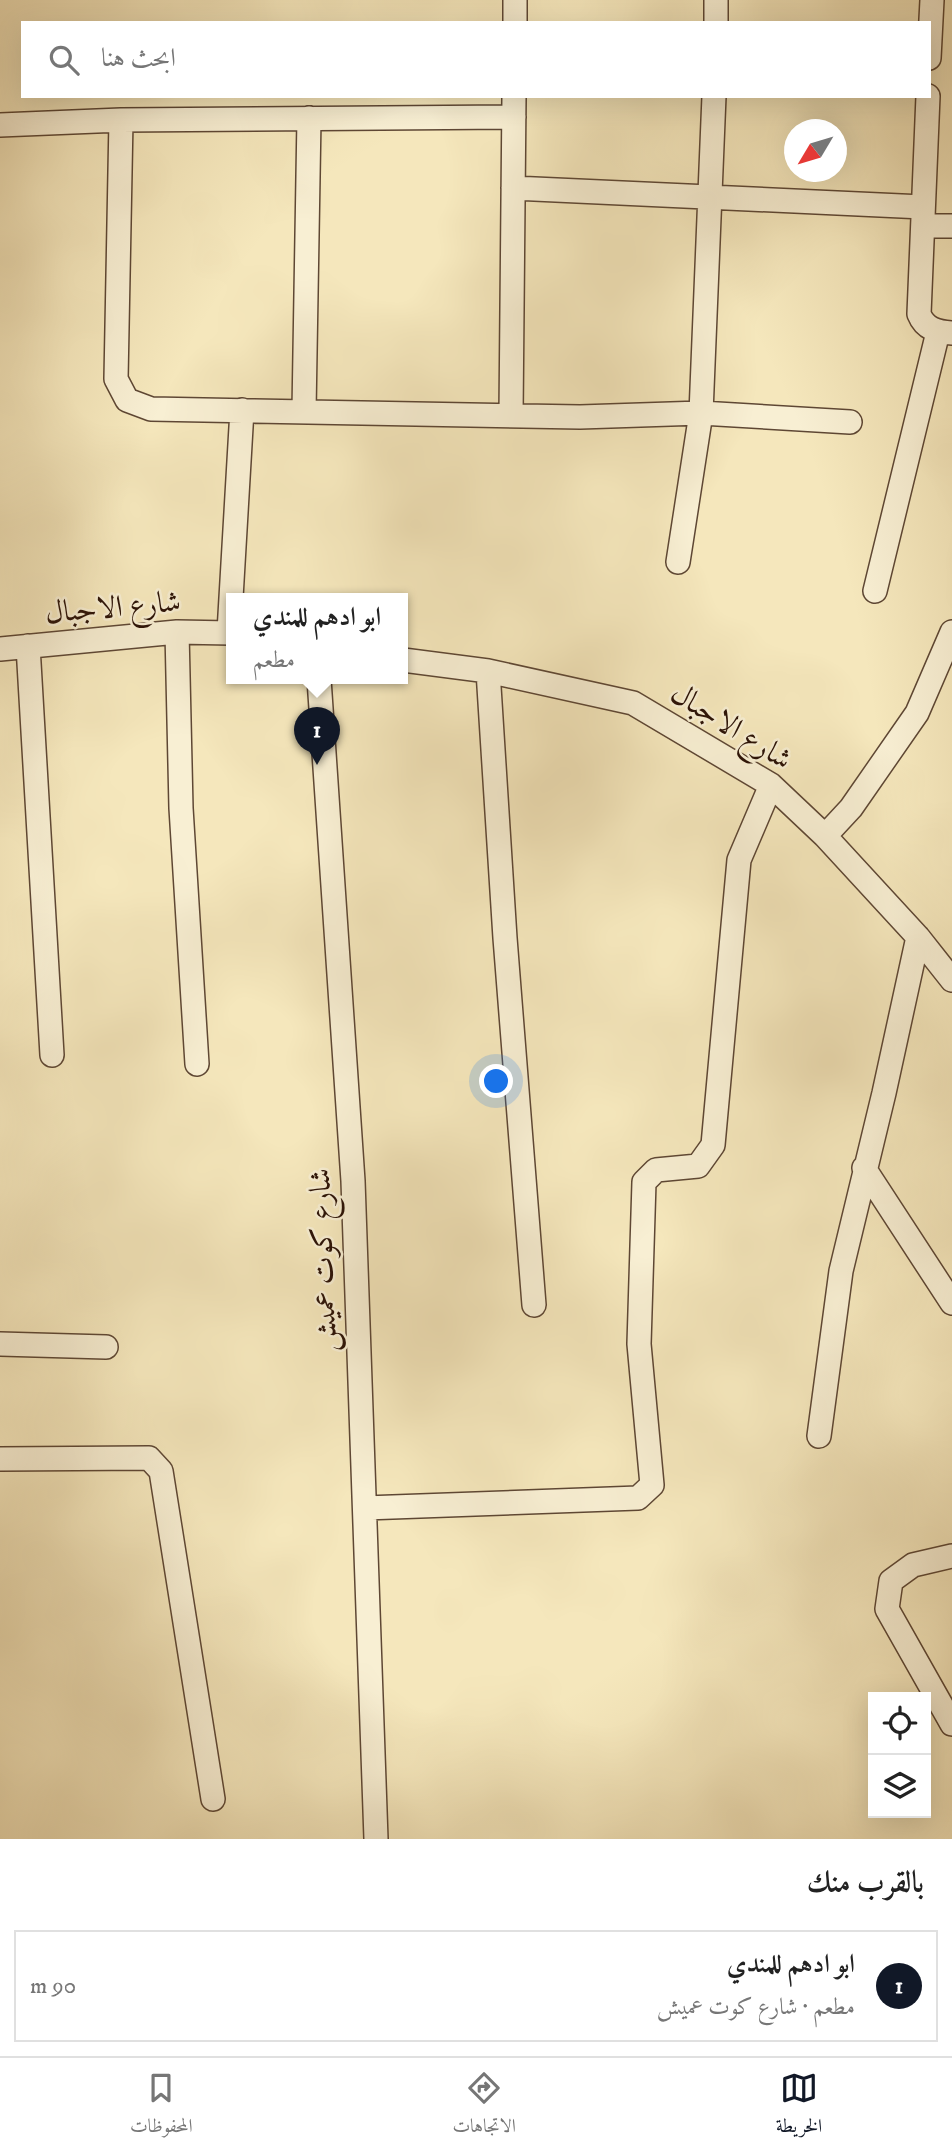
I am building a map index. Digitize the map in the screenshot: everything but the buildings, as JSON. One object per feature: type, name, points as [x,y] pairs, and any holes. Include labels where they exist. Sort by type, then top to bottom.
[{"type":"street","points":[[515,0],[515,21]]},
{"type":"street","points":[[716,0],[716,21]]},
{"type":"street","points":[[931,21],[932,0]]},
{"type":"street","points":[[678,562],[701,413],[714,98]]},
{"type":"street","points":[[875,591],[945,332],[922,323],[919,314],[928,98]]},
{"type":"street","points":[[0,125],[121,120],[309,118],[514,106],[511,415]]},
{"type":"street","points":[[304,411],[309,118]]},
{"type":"street","points":[[121,120],[116,379],[127,400],[151,409],[580,417],[701,413],[850,422]]},
{"type":"street","points":[[513,187],[711,197],[923,217],[952,226]]},
{"type":"street","points":[[232,593],[242,410]]},
{"type":"street","points":[[177,632],[181,808],[197,1064]]},
{"type":"street","name":"شارع الاجبال","points":[[0,649],[177,632],[226,633]]},
{"type":"street","points":[[825,836],[850,808],[917,713],[952,632]]},
{"type":"street","points":[[28,646],[52,1055]]},
{"type":"street","name":"شارع الاجبال","points":[[408,661],[488,671],[633,703],[771,785],[825,836],[918,937],[952,980]]},
{"type":"street","points":[[488,671],[505,938],[534,1305]]},
{"type":"street","name":"شارع كوت عميش","points":[[319,684],[353,1181],[376,1839]]},
{"type":"street","points":[[365,1508],[638,1499],[652,1485],[639,1344],[644,1182],[656,1170],[698,1166],[713,1145],[739,860],[771,785]]},
{"type":"street","points":[[819,1436],[841,1271],[918,937]]},
{"type":"street","points":[[864,1168],[952,1303]]},
{"type":"street","points":[[0,1344],[106,1347]]},
{"type":"street","points":[[0,1459],[149,1458],[162,1471],[212,1799]]},
{"type":"street","points":[[952,1556],[913,1565],[891,1581],[887,1609],[952,1724]]},
{"type":"place","name":"ابو ادهم للمندي","points":[[317,765]]}]
